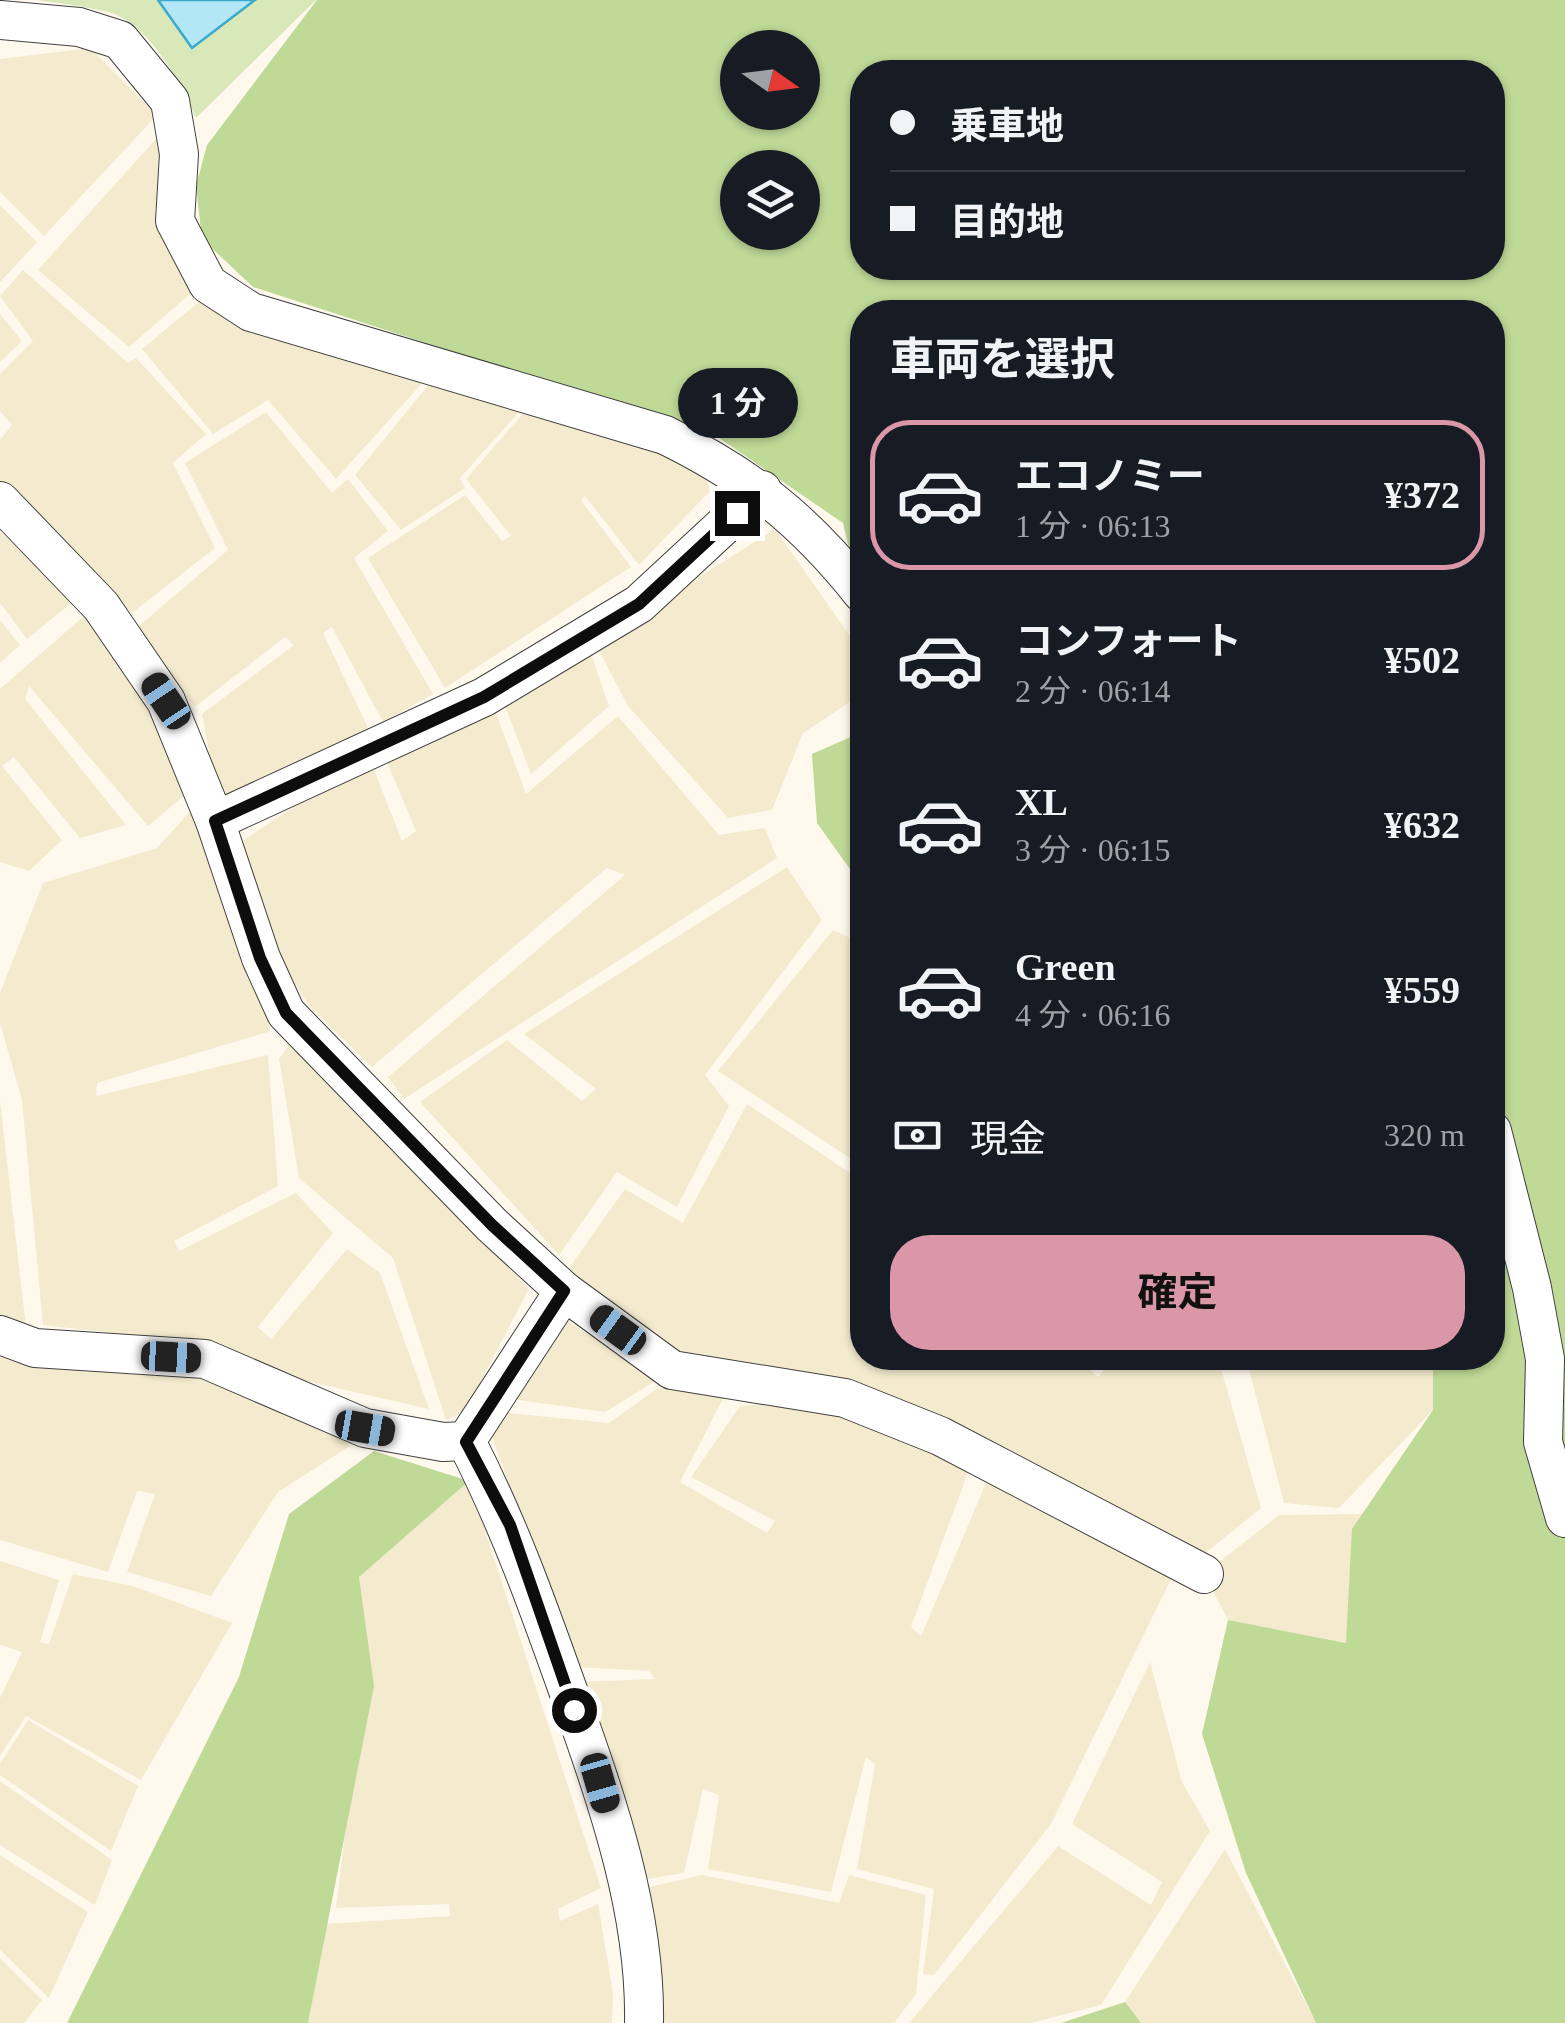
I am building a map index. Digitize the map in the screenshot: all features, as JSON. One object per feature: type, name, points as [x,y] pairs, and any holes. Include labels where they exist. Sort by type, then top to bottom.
[{"type":"street","points":[[0,20],[78,26],[120,40],[170,100],[179,154],[174,221],[208,284],[252,312],[665,435],[725,464],[762,490],[819,539],[850,578]]},
{"type":"street","points":[[215,821],[484,697],[639,604],[762,490]]},
{"type":"street","points":[[0,501],[101,606],[166,701],[215,821],[260,958],[286,1013],[492,1225],[564,1291],[672,1370],[845,1398],[940,1436],[1204,1574]]},
{"type":"street","points":[[1505,1183],[1532,1288],[1544,1358],[1544,1442],[1565,1518]]},
{"type":"street","points":[[466,1442],[564,1291]]},
{"type":"street","points":[[0,1335],[36,1348],[205,1359],[365,1428],[443,1442],[466,1442]]},
{"type":"street","points":[[466,1442],[510,1525],[600,1783],[634,1902],[644,2023]]},
{"type":"shaded area","points":[[90,48],[157,115],[44,236],[0,192],[0,59]]},
{"type":"shaded area","points":[[164,130],[198,287],[129,347],[38,270]]},
{"type":"shaded area","points":[[0,205],[37,242],[0,282]]},
{"type":"shaded area","points":[[23,270],[128,363],[136,358],[206,434],[173,463],[215,548],[132,613],[0,482],[0,440],[12,425],[0,411],[0,374],[33,341],[0,296]]},
{"type":"shaded area","points":[[205,297],[424,381],[336,479],[268,400],[213,434],[142,349]]},
{"type":"shaded area","points":[[0,314],[22,341],[0,362]]},
{"type":"shaded area","points":[[429,384],[519,412],[460,478],[465,488],[401,530],[355,475]]},
{"type":"shaded area","points":[[526,410],[704,468],[710,491],[639,565],[585,496],[581,500],[631,567],[445,688],[368,558],[465,495],[502,541],[511,536],[466,479]]},
{"type":"shaded area","points":[[266,412],[332,493],[348,479],[388,531],[354,558],[433,694],[383,722],[332,627],[323,633],[369,730],[218,800],[202,714],[294,645],[285,637],[195,707],[133,631],[228,550],[185,463]]},
{"type":"shaded area","points":[[775,529],[850,636],[850,702],[803,733],[772,810],[728,818],[628,706],[595,643]]},
{"type":"shaded area","points":[[0,532],[75,600],[27,639],[0,603]]},
{"type":"shaded area","points":[[91,610],[140,683],[191,790],[148,826],[29,686],[25,699],[126,825],[80,838],[14,757],[2,766],[62,840],[29,871],[0,862],[0,689]]},
{"type":"shaded area","points":[[0,620],[20,645],[0,663]]},
{"type":"shaded area","points":[[591,654],[609,706],[531,774],[505,706]]},
{"type":"shaded area","points":[[495,710],[526,794],[618,716],[719,835],[765,828],[777,858],[404,1099],[388,1077],[625,875],[607,868],[372,1067],[310,1007],[278,958],[241,842],[369,757],[402,841],[416,831],[383,753]]},
{"type":"shaded area","points":[[195,806],[271,1031],[97,1083],[96,1096],[268,1055],[278,1186],[174,1241],[179,1251],[296,1193],[333,1233],[258,1327],[271,1339],[347,1249],[380,1273],[429,1409],[263,1371],[182,1341],[43,1325],[22,1100],[0,1023],[0,993],[43,883],[157,848]]},
{"type":"shaded area","points":[[787,867],[822,920],[705,1075],[729,1106],[677,1207],[617,1172],[559,1255],[420,1102],[507,1040],[582,1101],[596,1089],[524,1034]]},
{"type":"shaded area","points":[[833,930],[850,938],[850,1158],[718,1071]]},
{"type":"shaded area","points":[[295,1036],[364,1118],[529,1289],[465,1411],[446,1420],[393,1258],[299,1178],[279,1059]]},
{"type":"shaded area","points":[[0,1101],[26,1327],[0,1318]]},
{"type":"shaded area","points":[[747,1104],[850,1173],[850,1370],[1090,1370],[1098,1377],[1104,1370],[1221,1370],[1261,1508],[1188,1567],[971,1464],[911,1627],[921,1636],[989,1476],[1175,1571],[1051,1824],[934,1975],[923,1974],[934,1889],[857,1869],[875,1764],[866,1757],[831,1892],[708,1869],[719,1795],[703,1789],[684,1873],[636,1881],[576,1682],[655,1679],[649,1671],[574,1667],[488,1425],[499,1412],[609,1423],[658,1388],[724,1397],[680,1482],[767,1533],[775,1521],[691,1477],[740,1406],[832,1398],[672,1370],[567,1271],[625,1189],[683,1223]]},
{"type":"shaded area","points":[[566,1320],[659,1379],[605,1412],[505,1398]]},
{"type":"shaded area","points":[[0,1357],[30,1367],[210,1378],[323,1424],[350,1446],[278,1492],[211,1596],[127,1572],[155,1494],[137,1491],[108,1572],[0,1540]]},
{"type":"shaded area","points":[[1249,1370],[1433,1370],[1433,1410],[1339,1508],[1284,1503]]},
{"type":"shaded area","points":[[469,1481],[601,1888],[558,1909],[560,1921],[598,1904],[613,1993],[612,2023],[308,2023],[326,1924],[450,1916],[449,1904],[336,1908],[346,1826],[359,1577]]},
{"type":"shaded area","points":[[1362,1514],[1346,1643],[1228,1620],[1204,1574],[1279,1515]]},
{"type":"shaded area","points":[[0,1561],[59,1580],[40,1642],[49,1644],[73,1574],[133,1586],[232,1623],[141,1780],[26,1716],[0,1756],[0,1698],[22,1652],[0,1645]]},
{"type":"shaded area","points":[[1150,1662],[1182,1782],[1210,1831],[1101,2005],[1031,2023],[909,2023],[1058,1846],[1151,1905],[1162,1882],[1072,1824]]},
{"type":"shaded area","points":[[28,1720],[138,1786],[111,1851],[0,1775],[0,1764]]},
{"type":"shaded area","points":[[0,1781],[112,1860],[95,1905],[0,1845]]},
{"type":"shaded area","points":[[1225,1849],[1316,2023],[1140,2023],[1125,2002]]},
{"type":"shaded area","points":[[0,1855],[88,1912],[49,1998],[0,1950]]},
{"type":"shaded area","points":[[702,1875],[839,1903],[849,1875],[926,1895],[916,1994],[894,2023],[646,2023],[631,1891]]},
{"type":"shaded area","points":[[0,1958],[42,2000],[24,2023],[0,2023]]},
{"type":"green space","points":[[38,0],[316,0],[196,118],[172,72],[137,28],[108,12]]},
{"type":"green space","points":[[317,0],[1565,0],[1565,2023],[1316,2023],[1246,1873],[1202,1734],[1228,1620],[1346,1643],[1352,1529],[1433,1410],[1433,1370],[1505,1370],[1505,300],[850,300],[850,552],[843,523],[719,438],[253,287],[202,239],[196,186],[207,145]]},
{"type":"green space","points":[[850,737],[850,869],[817,823],[812,754]]},
{"type":"green space","points":[[374,1451],[469,1481],[359,1577],[374,1686],[308,2023],[67,2023],[239,1677],[289,1514]]},
{"type":"green space","points":[[1125,2002],[1141,2023],[1061,2023]]},
{"type":"water","points":[[158,0],[255,0],[192,48]]},
{"type":"route","points":[[574,1710],[510,1525],[466,1442],[564,1291],[492,1225],[286,1013],[260,958],[215,821],[484,697],[639,604],[737,513]]}]
